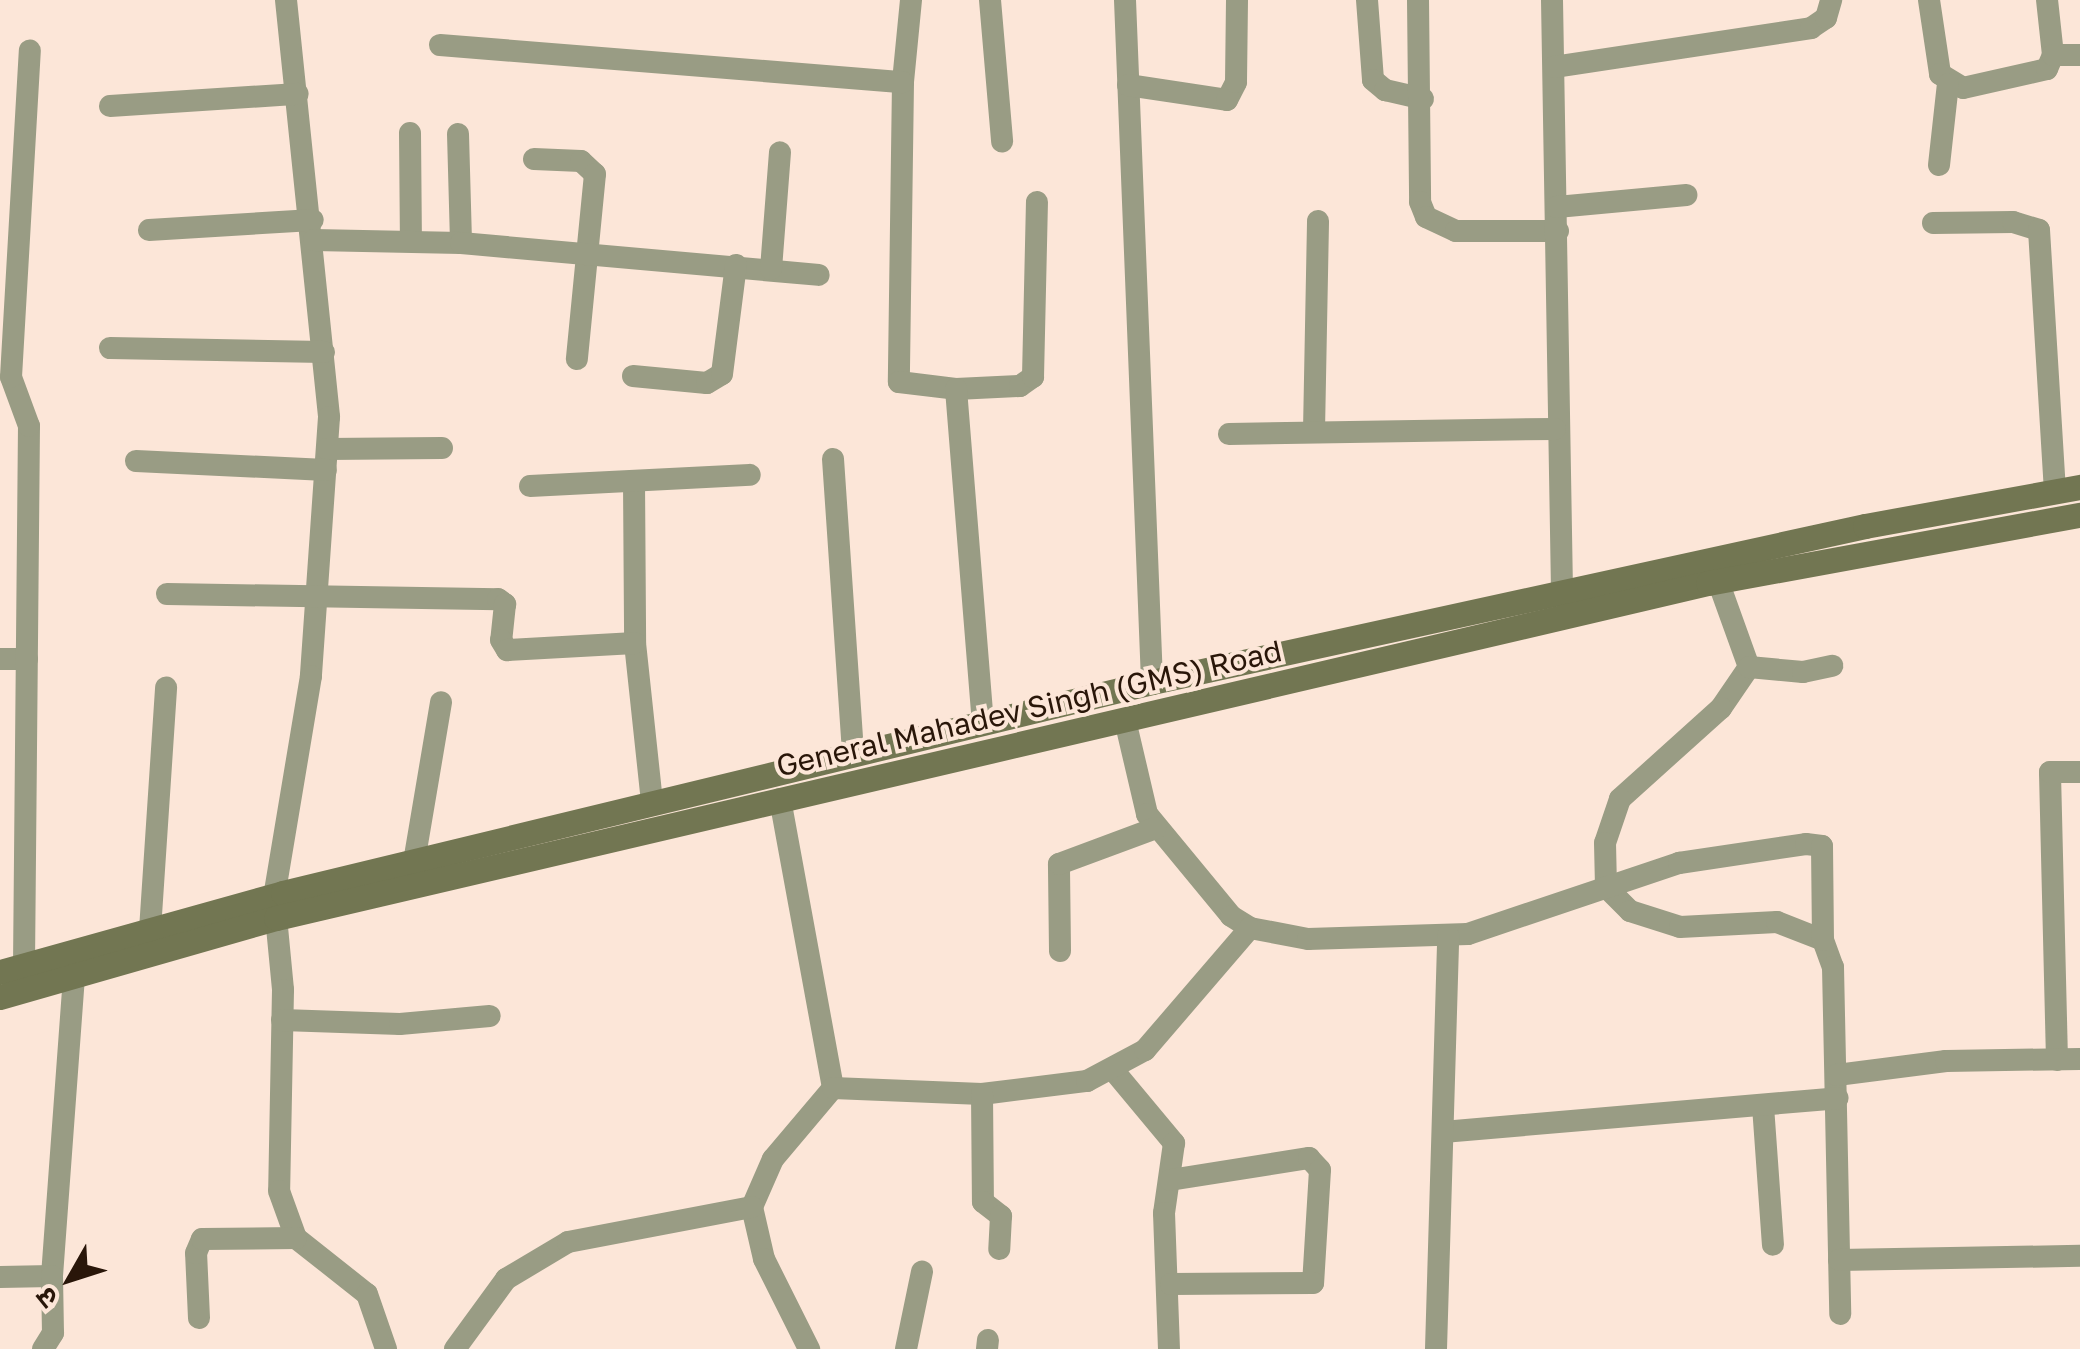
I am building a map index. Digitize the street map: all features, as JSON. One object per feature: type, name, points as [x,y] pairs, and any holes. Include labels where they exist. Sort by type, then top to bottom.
[{"type":"street","points":[[286,0],[314,230],[324,352],[326,460],[311,676],[275,907],[282,1020],[279,1190],[296,1238],[368,1294],[386,1349]]},
{"type":"street","points":[[911,0],[903,82],[897,373],[906,387],[1020,386],[1033,377],[1037,202]]},
{"type":"street","points":[[990,0],[1002,141]]},
{"type":"street","points":[[1125,0],[1152,682]]},
{"type":"street","points":[[1128,84],[1227,100],[1236,82],[1238,0]]},
{"type":"street","points":[[1367,0],[1373,80],[1385,90],[1423,99]]},
{"type":"street","points":[[1418,0],[1423,99],[1420,202],[1426,217],[1456,231],[1558,231]]},
{"type":"street","points":[[1552,0],[1558,207],[1555,429],[1562,591]]},
{"type":"street","points":[[1554,67],[1811,28],[1826,18],[1831,0]]},
{"type":"street","points":[[1930,0],[1940,74],[1948,84],[1938,165]]},
{"type":"street","points":[[1948,84],[2041,76],[2054,55],[2048,0]]},
{"type":"street","points":[[440,45],[903,82]]},
{"type":"street","points":[[30,51],[12,377],[29,426],[27,659],[12,969],[150,930],[275,907],[414,862],[1152,682],[1562,591],[2068,490],[2039,230],[2013,222],[1933,222]]},
{"type":"street","points":[[2054,55],[2080,55]]},
{"type":"street","points":[[110,106],[298,94]]},
{"type":"street","points":[[410,133],[411,241]]},
{"type":"street","points":[[458,134],[460,243]]},
{"type":"street","points":[[771,269],[780,152]]},
{"type":"street","points":[[534,159],[581,160],[594,167],[578,359]]},
{"type":"street","points":[[1558,207],[1686,195]]},
{"type":"street","points":[[1314,430],[1318,221]]},
{"type":"street","points":[[148,230],[314,230],[819,275]]},
{"type":"street","points":[[633,376],[707,383],[722,374],[736,265]]},
{"type":"street","points":[[110,348],[324,352]]},
{"type":"street","points":[[956,389],[983,722]]},
{"type":"street","points":[[1229,434],[1555,429]]},
{"type":"street","points":[[136,461],[326,460],[442,448]]},
{"type":"street","points":[[833,459],[853,753]]},
{"type":"street","points":[[530,486],[750,475]]},
{"type":"street","points":[[634,481],[636,643],[652,803]]},
{"type":"street","name":"General Mahadev Singh (GMS) Road","points":[[0,997],[74,977],[275,907],[780,799],[1718,581],[2080,515]]},
{"type":"street","points":[[1718,581],[1749,667]]},
{"type":"street","points":[[167,594],[317,593],[498,599],[505,604],[501,640],[507,650],[636,643]]},
{"type":"street","points":[[0,659],[27,659]]},
{"type":"street","points":[[1749,667],[1802,672],[1832,666]]},
{"type":"street","points":[[1749,667],[1721,708],[1620,799],[1606,843],[1606,887],[1630,911],[1680,927],[1777,922],[1824,940]]},
{"type":"street","points":[[150,930],[166,688]]},
{"type":"street","points":[[414,862],[441,702]]},
{"type":"street","points":[[1125,720],[1142,799],[1156,828],[1231,916],[1250,928],[1308,939],[1448,935],[1502,926],[1554,901],[1679,862],[1822,846],[1824,940],[1833,967],[1840,1314]]},
{"type":"street","points":[[1443,1132],[1763,1106],[1946,1061],[2068,1060],[2050,772],[2080,772]]},
{"type":"street","points":[[780,799],[833,1088]]},
{"type":"street","points":[[1060,952],[1059,864],[1156,828]]},
{"type":"street","points":[[833,1088],[982,1094],[1065,1087],[1114,1070],[1184,1011],[1250,928]]},
{"type":"street","points":[[1436,1349],[1448,935]]},
{"type":"street","points":[[43,1349],[53,1333],[52,1276],[74,977]]},
{"type":"street","points":[[282,1020],[400,1024],[490,1016]]},
{"type":"street","points":[[1114,1070],[1168,1130],[1174,1143],[1164,1214],[1170,1284],[1169,1349]]},
{"type":"street","points":[[809,1349],[764,1259],[752,1207],[774,1159],[833,1088]]},
{"type":"street","points":[[982,1094],[984,1202],[1001,1216],[1000,1250]]},
{"type":"street","points":[[1763,1106],[1773,1245]]},
{"type":"street","points":[[1170,1180],[1309,1158],[1320,1170],[1318,1273],[1312,1283],[1170,1284]]},
{"type":"street","points":[[455,1349],[506,1280],[568,1242],[752,1207]]},
{"type":"street","points":[[199,1318],[196,1253],[202,1240],[296,1238]]},
{"type":"street","points":[[1839,1260],[2080,1256]]},
{"type":"street","points":[[906,1349],[922,1272]]},
{"type":"street","points":[[0,1278],[52,1276]]}]
